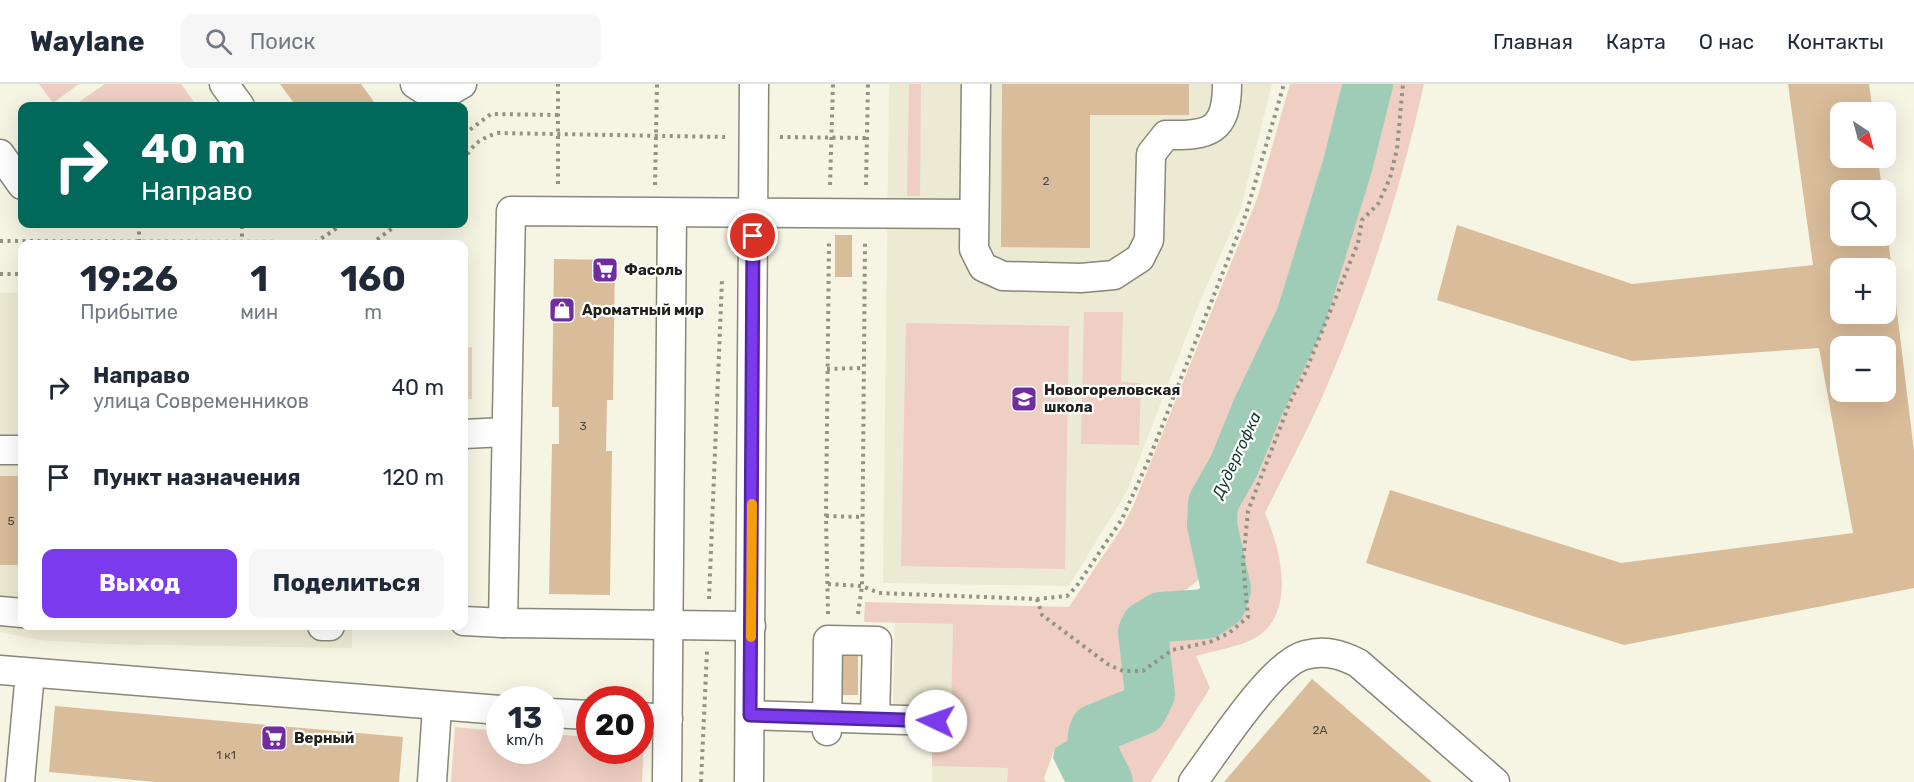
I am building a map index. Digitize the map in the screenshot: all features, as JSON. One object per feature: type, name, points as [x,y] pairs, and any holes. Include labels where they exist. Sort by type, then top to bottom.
[{"type":"street","points":[[224,84],[237,102]]},
{"type":"street","points":[[415,84],[432,95],[445,94],[462,84]]},
{"type":"street","points":[[749,782],[754,84]]},
{"type":"street","points":[[976,84],[974,249],[983,267],[1003,276],[1081,278],[1114,275],[1140,258],[1149,240],[1151,154],[1156,144],[1166,135],[1192,136],[1206,132],[1217,124],[1227,107],[1227,84]]},
{"type":"street","points":[[0,154],[18,179]]},
{"type":"street","points":[[503,623],[511,211],[973,214]]},
{"type":"street","points":[[663,212],[669,625],[654,718],[667,782]]},
{"type":"street","points":[[468,434],[505,432]]},
{"type":"street","points":[[0,450],[18,450]]},
{"type":"street","points":[[0,611],[18,613]]},
{"type":"street","points":[[468,621],[751,626]]},
{"type":"street","points":[[827,724],[828,640],[877,641],[887,723]]},
{"type":"street","points":[[1193,782],[1275,674],[1303,655],[1321,653],[1338,653],[1358,663],[1495,782]]},
{"type":"street","points":[[0,670],[486,709]]},
{"type":"street","points":[[20,782],[30,673]]},
{"type":"street","points":[[432,782],[437,707]]},
{"type":"street","points":[[750,715],[827,724],[936,721]]},
{"type":"path","points":[[558,84],[558,211]]},
{"type":"path","points":[[657,84],[657,135],[663,212]]},
{"type":"path","points":[[832,138],[833,84]]},
{"type":"path","points":[[780,137],[866,138],[868,84]]},
{"type":"path","points":[[828,584],[862,586],[879,593],[1036,599],[1066,596],[1076,587],[1122,519],[1149,459],[1246,214],[1284,84]]},
{"type":"path","points":[[1036,599],[1042,615],[1109,665],[1123,671],[1143,671],[1172,650],[1210,642],[1229,633],[1248,617],[1243,562],[1248,511],[1290,402],[1305,373],[1358,243],[1362,220],[1378,204],[1390,178],[1403,84]]},
{"type":"path","points":[[468,131],[491,114],[558,115]]},
{"type":"path","points":[[724,127],[724,148]]},
{"type":"path","points":[[468,151],[485,136],[498,133],[732,138]]},
{"type":"path","points":[[319,240],[337,228]]},
{"type":"path","points":[[376,240],[393,228]]},
{"type":"path","points":[[0,241],[18,241]]},
{"type":"path","points":[[701,782],[722,268]]},
{"type":"path","points":[[0,274],[18,274]]},
{"type":"path","points":[[828,303],[826,516],[828,622]]},
{"type":"path","points":[[856,625],[862,586],[862,368],[865,307]]},
{"type":"path","points":[[827,369],[862,368]]},
{"type":"path","points":[[826,516],[862,517]]},
{"type":"shaded area","points":[[39,84],[79,84],[54,102]]},
{"type":"shaded area","points":[[105,84],[181,84],[194,102],[79,102]]},
{"type":"shaded area","name":"Новогореловская школа","points":[[889,84],[1272,84],[1241,208],[1198,306],[1127,491],[1069,586],[883,583]]},
{"type":"shaded area","points":[[909,84],[921,84],[920,196],[907,196]]},
{"type":"shaded area","points":[[1290,84],[1361,84],[1296,307],[1212,484],[1206,504],[1206,566],[1197,581],[1181,594],[1150,607],[1139,628],[1142,689],[1132,709],[1087,729],[1055,748],[1044,778],[1046,782],[1007,782],[1008,768],[932,766],[932,732],[951,709],[953,624],[864,622],[865,602],[1069,607],[1123,526],[1133,506],[1257,199]]},
{"type":"shaded area","points":[[1383,84],[1424,84],[1392,206],[1352,325],[1320,402],[1265,513],[1276,546],[1282,583],[1275,617],[1265,631],[1249,641],[1196,656],[1210,688],[1151,782],[1118,782],[1108,765],[1104,741],[1106,734],[1147,717],[1159,697],[1149,646],[1156,628],[1219,616],[1236,588],[1215,522],[1352,221]]},
{"type":"shaded area","points":[[0,293],[18,293],[18,630],[352,630],[352,648],[105,644],[40,640],[0,632]]},
{"type":"shaded area","points":[[1084,312],[1123,312],[1121,382],[1141,383],[1139,445],[1081,444]]},
{"type":"shaded area","points":[[906,323],[1069,326],[1065,569],[901,566]]},
{"type":"shaded area","points":[[468,347],[472,347],[472,399],[468,399]]},
{"type":"shaded area","points":[[895,623],[953,624],[951,709],[893,708]]},
{"type":"shaded area","points":[[455,727],[486,730],[486,764],[564,764],[564,735],[576,736],[576,764],[643,764],[642,782],[451,782]]},
{"type":"shaded area","points":[[1087,729],[1106,734],[1104,748],[1108,765],[1118,782],[1065,782],[1053,758],[1055,748]]},
{"type":"shaded area","points":[[932,766],[1008,768],[1007,782],[932,782]]},
{"type":"building","points":[[280,84],[361,84],[374,102],[293,102]]},
{"type":"building","points":[[1002,84],[1189,84],[1189,115],[1090,115],[1090,248],[1001,247]]},
{"type":"building","points":[[1788,84],[1869,84],[1872,102],[1830,102],[1830,168],[1879,168],[1881,180],[1830,180],[1830,246],[1889,246],[1890,258],[1830,258],[1830,324],[1896,324],[1896,304],[1914,451],[1914,588],[1624,645],[1366,563],[1390,490],[1621,563],[1853,533],[1819,348],[1632,361],[1437,300],[1457,225],[1632,284],[1813,265]]},
{"type":"building","points":[[835,235],[852,235],[852,277],[835,277]]},
{"type":"building","points":[[554,259],[615,260],[613,400],[607,400],[606,451],[612,451],[610,595],[549,594],[552,444],[559,444],[559,407],[552,407]]},
{"type":"building","points":[[0,476],[18,476],[18,565],[0,565]]},
{"type":"building","points":[[838,651],[858,651],[858,695],[838,695]]},
{"type":"building","points":[[1312,679],[1432,782],[1224,782]]},
{"type":"building","points":[[55,706],[403,737],[399,782],[156,782],[49,772]]},
{"type":"waterway","name":"Дудергофка","points":[[1108,782],[1093,750],[1093,736],[1095,729],[1142,710],[1150,694],[1143,632],[1146,626],[1161,617],[1206,614],[1221,604],[1226,589],[1212,525],[1213,503],[1234,466],[1258,407],[1301,317],[1348,164],[1368,84]]},
{"type":"slow traffic","points":[[751,637],[752,504]]},
{"type":"place","name":"Фасоль","points":[[605,270]]},
{"type":"place","name":"Ароматный мир","points":[[562,310]]},
{"type":"place","name":"Новогореловская школа","points":[[1024,399]]},
{"type":"place","name":"Верный","points":[[274,738]]},
{"type":"route","points":[[753,236],[750,715],[936,721]]}]
